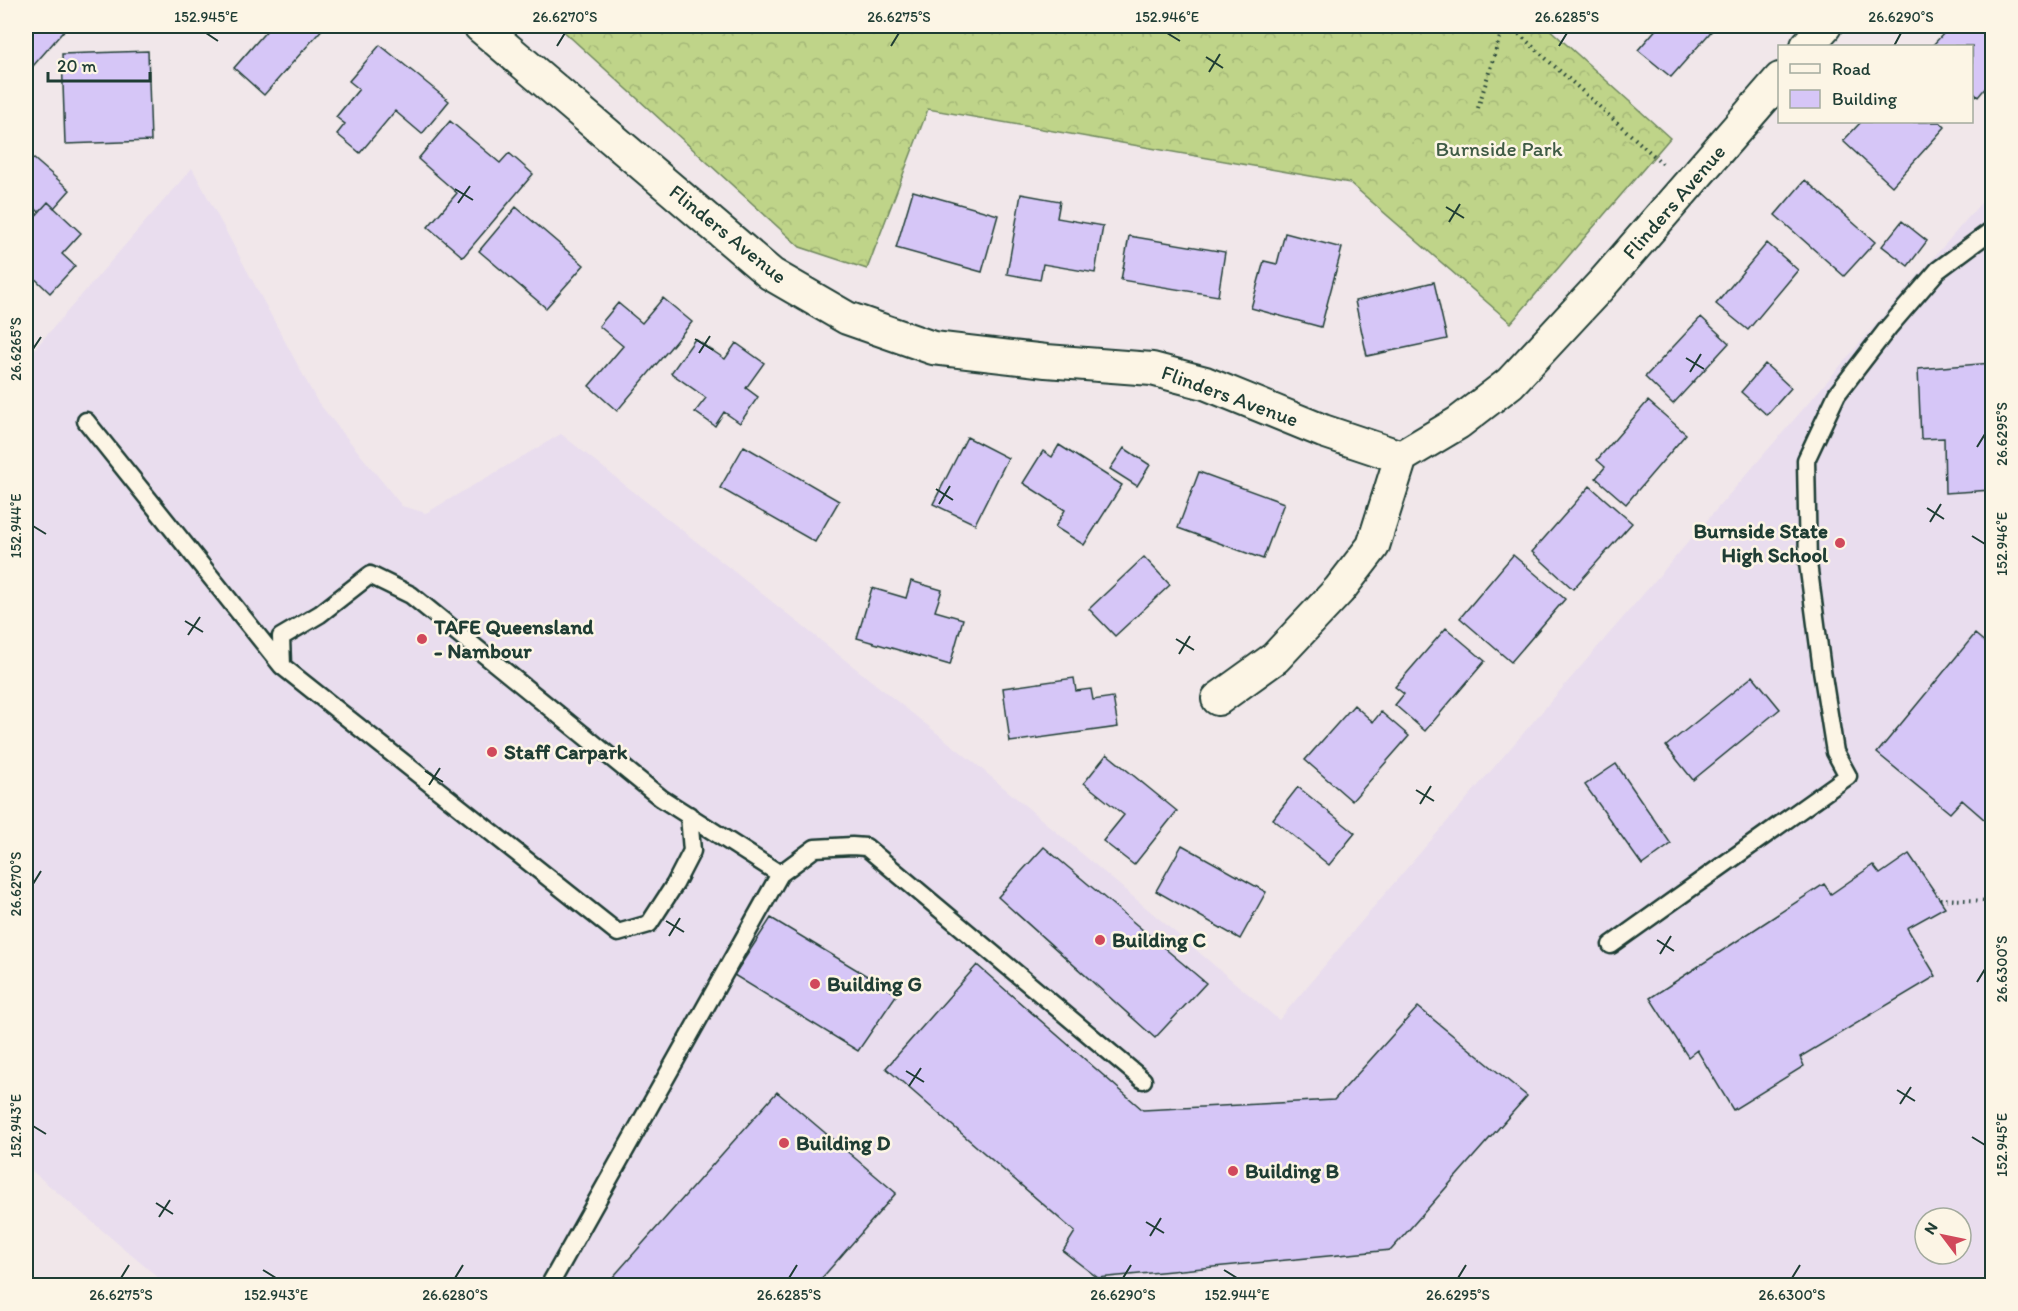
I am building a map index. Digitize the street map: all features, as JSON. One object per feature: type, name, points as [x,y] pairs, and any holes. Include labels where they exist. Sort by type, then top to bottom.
[{"type":"street","name":"Flinders Avenue","points":[[480,26],[771,274],[847,318],[933,348],[1046,361],[1152,369],[1205,383],[1323,431],[1401,457],[1458,423],[1510,383],[1688,187],[1778,80]]},
{"type":"street","points":[[1808,45],[1825,26]]},
{"type":"street","points":[[1218,699],[1275,658],[1340,590],[1373,546],[1401,457]]},
{"type":"lane","points":[[1611,945],[1848,776],[1835,753],[1822,670],[1808,563],[1806,460],[1837,394],[1888,328],[1938,270],[1992,230]]},
{"type":"lane","points":[[86,421],[282,666],[618,933],[649,924],[675,884],[692,851],[689,815]]},
{"type":"lane","points":[[282,666],[281,637],[320,614],[370,575],[411,595],[661,798],[780,874]]},
{"type":"lane","points":[[549,1286],[780,874],[815,848],[866,847],[1143,1080]]},
{"type":"path","points":[[1478,108],[1502,30],[1508,26],[1688,187]]},
{"type":"path","points":[[1940,899],[1992,901]]},
{"type":"shaded area","name":"TAFE Queensland - Nambour","points":[[192,168],[317,401],[402,506],[426,513],[561,434],[977,765],[1279,1020],[1382,897],[1992,190],[1992,1285],[167,1285],[26,1166],[26,359]]},
{"type":"green space","name":"Burnside Park","points":[[558,26],[1546,26],[1670,138],[1511,323],[1350,183],[928,109],[867,269],[800,247]]},
{"type":"building","points":[[26,26],[68,26],[26,74]]},
{"type":"building","points":[[264,26],[325,26],[264,95],[234,68],[268,29]]},
{"type":"building","points":[[1659,26],[1716,26],[1671,77],[1638,50]]},
{"type":"building","points":[[1941,26],[1992,26],[1992,80],[1978,97],[1973,92],[1973,45],[1933,45],[1945,32]]},
{"type":"building","points":[[380,45],[449,101],[422,134],[395,111],[360,153],[337,134],[345,124],[336,117],[359,89],[349,81]]},
{"type":"building","points":[[148,51],[151,141],[65,144],[62,54]]},
{"type":"building","points":[[450,121],[500,163],[509,153],[533,174],[463,257],[428,227],[457,193],[418,159]]},
{"type":"building","points":[[1860,123],[1941,123],[1945,127],[1892,186],[1843,141]]},
{"type":"building","points":[[33,158],[70,190],[54,208],[48,202],[39,212],[26,200],[26,168]]},
{"type":"building","points":[[1805,180],[1875,242],[1844,276],[1775,215]]},
{"type":"building","points":[[913,191],[998,215],[982,272],[896,248]]},
{"type":"building","points":[[1021,194],[1060,201],[1057,218],[1103,226],[1095,273],[1043,264],[1040,280],[1007,274]]},
{"type":"building","points":[[48,202],[81,233],[62,254],[75,266],[50,293],[26,270],[26,227]]},
{"type":"building","points":[[516,207],[584,265],[546,308],[479,251]]},
{"type":"building","points":[[1902,221],[1927,241],[1908,266],[1882,246]]},
{"type":"building","points":[[1285,233],[1342,248],[1321,327],[1251,308],[1264,261],[1277,264]]},
{"type":"building","points":[[1129,236],[1225,252],[1218,296],[1121,280]]},
{"type":"building","points":[[1767,243],[1798,270],[1748,330],[1716,304]]},
{"type":"building","points":[[1434,282],[1447,339],[1367,356],[1355,301]]},
{"type":"building","points":[[663,298],[692,322],[617,411],[589,386],[623,346],[599,326],[618,303],[642,323]]},
{"type":"building","points":[[1701,317],[1729,343],[1673,404],[1645,377]]},
{"type":"building","points":[[695,339],[725,359],[736,343],[764,363],[746,388],[758,397],[740,423],[724,412],[715,426],[695,412],[706,398],[671,373]]},
{"type":"building","points":[[1992,363],[1992,490],[1945,493],[1944,438],[1921,439],[1918,369]]},
{"type":"building","points":[[1765,364],[1791,388],[1767,415],[1741,392]]},
{"type":"building","points":[[1648,401],[1686,434],[1626,504],[1596,478],[1605,467],[1597,460]]},
{"type":"building","points":[[967,437],[1008,458],[975,524],[933,504]]},
{"type":"building","points":[[1059,445],[1122,485],[1084,545],[1055,527],[1065,510],[1023,483],[1043,451],[1052,457]]},
{"type":"building","points":[[744,446],[839,501],[815,542],[720,488]]},
{"type":"building","points":[[1124,448],[1150,465],[1137,486],[1110,469]]},
{"type":"building","points":[[1199,472],[1284,503],[1263,559],[1178,528]]},
{"type":"building","points":[[1590,486],[1632,523],[1573,589],[1532,552]]},
{"type":"building","points":[[1513,555],[1565,599],[1511,662],[1460,618]]},
{"type":"building","points":[[1144,557],[1170,585],[1115,636],[1089,609]]},
{"type":"building","points":[[911,581],[942,590],[935,611],[963,619],[950,665],[857,638],[872,588],[906,598]]},
{"type":"building","points":[[1446,628],[1485,661],[1425,731],[1395,705],[1404,694],[1395,687]]},
{"type":"building","points":[[1975,634],[1992,648],[1992,826],[1962,800],[1950,813],[1877,753]]},
{"type":"building","points":[[1753,676],[1780,709],[1693,780],[1666,746]]},
{"type":"building","points":[[1074,678],[1076,691],[1091,689],[1093,700],[1113,697],[1118,727],[1010,742],[1003,688]]},
{"type":"building","points":[[1354,705],[1373,722],[1381,712],[1409,736],[1352,801],[1305,760]]},
{"type":"building","points":[[1107,754],[1177,811],[1134,865],[1103,841],[1124,815],[1084,783]]},
{"type":"building","points":[[1616,764],[1671,844],[1642,865],[1585,785]]},
{"type":"building","points":[[1298,787],[1355,833],[1329,865],[1273,819]]},
{"type":"building","points":[[1182,845],[1266,892],[1240,939],[1156,891]]},
{"type":"building","name":"Building C","points":[[1044,847],[1206,983],[1155,1038],[998,897]]},
{"type":"building","points":[[1909,854],[1945,907],[1907,928],[1936,976],[1800,1057],[1804,1066],[1733,1110],[1697,1050],[1688,1057],[1650,998],[1824,884],[1831,894],[1873,865],[1880,874]]},
{"type":"building","name":"Building G","points":[[771,918],[897,994],[858,1051],[734,975]]},
{"type":"building","name":"Building B","points":[[977,965],[1143,1110],[1334,1100],[1418,1007],[1527,1096],[1391,1250],[1098,1278],[1063,1251],[1075,1232],[886,1068]]},
{"type":"building","name":"Building D","points":[[777,1092],[896,1193],[815,1286],[605,1286]]},
{"type":"place","name":"Burnside State High School","points":[[1840,543]]},
{"type":"place","name":"TAFE Queensland - Nambour","points":[[422,639]]},
{"type":"place","name":"Staff Carpark","points":[[492,752]]},
{"type":"place","name":"Building C","points":[[1100,940]]},
{"type":"place","name":"Building G","points":[[815,984]]},
{"type":"place","name":"Building D","points":[[784,1143]]},
{"type":"place","name":"Building B","points":[[1233,1171]]}]
